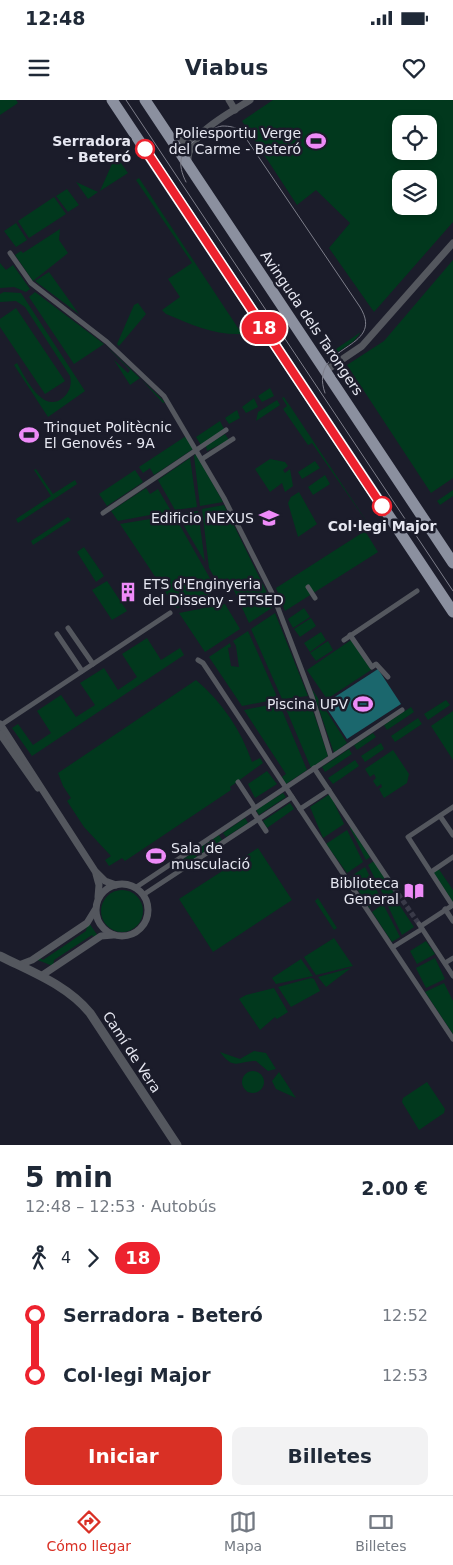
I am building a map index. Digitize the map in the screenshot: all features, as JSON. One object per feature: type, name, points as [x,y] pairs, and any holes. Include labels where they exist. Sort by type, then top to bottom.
[{"type":"main road","points":[[112,100],[453,612]]},
{"type":"main road","name":"Avinguda dels Tarongers","points":[[145,100],[453,563]]},
{"type":"street","points":[[229,100],[235,110]]},
{"type":"street","points":[[188,163],[192,144],[200,135],[250,100]]},
{"type":"street","points":[[169,136],[181,141],[200,135]]},
{"type":"street","points":[[325,371],[362,346],[453,243]]},
{"type":"street","points":[[10,253],[31,283],[107,342],[164,396],[197,450],[250,547],[278,607],[332,757]]},
{"type":"street","points":[[103,513],[226,430]]},
{"type":"street","points":[[202,459],[232,439]]},
{"type":"street","points":[[308,587],[315,598]]},
{"type":"street","points":[[344,640],[417,591]]},
{"type":"street","points":[[32,960],[32,967],[38,975],[53,968],[101,936],[130,935],[141,928],[145,922],[148,908],[143,895],[135,888],[105,881],[95,871],[28,766],[21,761],[0,726],[170,613]]},
{"type":"street","points":[[68,628],[93,664]]},
{"type":"street","points":[[57,634],[85,670]]},
{"type":"street","points":[[350,635],[372,667],[376,664],[388,677]]},
{"type":"street","points":[[198,660],[203,663],[453,1039]]},
{"type":"street","points":[[135,888],[402,710]]},
{"type":"street","points":[[0,734],[54,807]]},
{"type":"street","points":[[314,768],[394,888]]},
{"type":"street","points":[[238,782],[266,831]]},
{"type":"street","points":[[300,809],[329,790]]},
{"type":"street","points":[[143,895],[292,797]]},
{"type":"street","points":[[393,947],[453,905],[408,837],[453,807]]},
{"type":"street","points":[[440,816],[453,835]]},
{"type":"street","points":[[430,872],[453,857]]},
{"type":"street","points":[[95,871],[99,885],[96,915],[102,928],[115,936]]},
{"type":"street","points":[[19,965],[32,960],[90,920],[97,904],[108,888],[116,885]]},
{"type":"street","points":[[445,909],[453,921]]},
{"type":"street","points":[[421,926],[453,976]]},
{"type":"street","name":"Camí de Vera","points":[[0,956],[38,975],[80,1000],[177,1145]]},
{"type":"street","points":[[445,963],[453,958]]},
{"type":"street","points":[[53,968],[50,978],[54,984]]},
{"type":"shaded area","points":[[0,100],[16,100],[18,103],[0,115]]},
{"type":"shaded area","points":[[273,100],[453,100],[453,222],[374,312],[329,248],[350,223],[316,190],[297,205],[242,121]]},
{"type":"shaded area","points":[[115,157],[128,173],[100,191]]},
{"type":"shaded area","points":[[139,178],[242,334],[222,333],[203,328],[166,314],[162,310],[180,297],[168,279],[192,263],[136,180]]},
{"type":"shaded area","points":[[76,182],[98,192],[88,199]]},
{"type":"shaded area","points":[[67,189],[79,205],[68,212],[56,196]]},
{"type":"shaded area","points":[[54,197],[66,214],[29,238],[18,221]]},
{"type":"shaded area","points":[[16,223],[27,240],[16,247],[4,231]]},
{"type":"shaded area","points":[[60,229],[59,240],[68,253],[33,281],[15,255],[21,251],[23,253]]},
{"type":"shaded area","points":[[453,260],[453,478],[431,493],[347,365],[384,341]]},
{"type":"shaded area","points":[[0,263],[6,270],[13,265],[30,289],[26,292],[14,287],[0,288]]},
{"type":"shaded area","points":[[49,272],[79,314],[35,281]]},
{"type":"shaded area","points":[[4,292],[21,293],[85,391],[48,417],[14,365],[17,363],[30,385],[42,398],[49,402],[56,402],[66,395],[71,385],[70,376],[25,307],[16,301],[0,302],[0,294]]},
{"type":"shaded area","points":[[35,292],[104,344],[74,364],[29,297]]},
{"type":"shaded area","points":[[138,303],[146,314],[119,346],[117,344],[134,305]]},
{"type":"shaded area","points":[[16,308],[65,381],[45,394],[0,327],[0,319]]},
{"type":"shaded area","points":[[361,332],[354,341],[338,352],[336,349]]},
{"type":"shaded area","points":[[105,345],[140,378],[130,385],[114,360],[128,373],[130,370]]},
{"type":"shaded area","points":[[142,380],[165,402],[163,403]]},
{"type":"shaded area","points":[[270,388],[274,396],[262,402],[258,396]]},
{"type":"shaded area","points":[[284,397],[369,525],[312,443],[308,445],[283,409],[287,406],[282,398]]},
{"type":"shaded area","points":[[254,398],[258,407],[246,413],[242,407]]},
{"type":"shaded area","points":[[277,400],[280,405],[256,421],[258,412]]},
{"type":"shaded area","points":[[237,410],[240,418],[229,424],[225,418]]},
{"type":"shaded area","points":[[220,421],[224,429],[201,445],[196,437]]},
{"type":"shaded area","points":[[225,434],[229,440],[207,451],[206,446]]},
{"type":"shaded area","points":[[186,436],[193,449],[154,475],[150,468],[143,473],[139,467]]},
{"type":"shaded area","points":[[196,454],[223,502],[200,506],[194,456]]},
{"type":"shaded area","points":[[190,458],[197,507],[175,510],[158,480]]},
{"type":"shaded area","points":[[270,459],[285,462],[288,466],[283,470],[285,473],[290,469],[293,486],[285,492],[282,483],[270,492],[255,469]]},
{"type":"shaded area","points":[[315,461],[320,468],[302,479],[298,472]]},
{"type":"shaded area","points":[[36,469],[53,494],[75,480],[77,484],[18,523],[16,519],[51,496],[34,470]]},
{"type":"shaded area","points":[[135,470],[143,482],[107,506],[99,494]]},
{"type":"shaded area","points":[[325,475],[330,484],[313,495],[308,487]]},
{"type":"shaded area","points":[[146,488],[150,494],[158,489],[171,511],[118,521],[111,511]]},
{"type":"shaded area","points":[[453,490],[453,496],[440,505],[437,501]]},
{"type":"shaded area","points":[[299,492],[317,524],[298,537],[288,503],[291,497]]},
{"type":"shaded area","points":[[224,505],[267,593],[237,597],[231,583],[220,587],[209,568],[202,509]]},
{"type":"shaded area","points":[[198,511],[205,562],[177,514]]},
{"type":"shaded area","points":[[174,515],[216,589],[210,592],[212,601],[176,608],[120,524]]},
{"type":"shaded area","points":[[68,517],[71,520],[33,545],[31,541]]},
{"type":"shaded area","points":[[365,531],[378,552],[285,611],[276,588]]},
{"type":"shaded area","points":[[84,547],[104,576],[96,582],[77,552]]},
{"type":"shaded area","points":[[107,581],[127,611],[112,620],[92,590]]},
{"type":"shaded area","points":[[269,598],[273,607],[249,623],[240,603]]},
{"type":"shaded area","points":[[225,604],[240,629],[205,652],[179,613]]},
{"type":"shaded area","points":[[304,608],[310,617],[293,628],[288,619]]},
{"type":"shaded area","points":[[275,613],[308,696],[282,699],[251,629]]},
{"type":"shaded area","points":[[311,618],[316,626],[300,637],[294,629]]},
{"type":"shaded area","points":[[248,631],[278,699],[242,706],[209,657],[230,643],[231,647],[228,648],[231,666],[239,667],[236,646],[233,641]]},
{"type":"shaded area","points":[[321,632],[326,640],[310,652],[304,643]]},
{"type":"shaded area","points":[[147,638],[161,660],[180,648],[184,655],[32,756],[12,728],[18,724],[33,745],[51,733],[37,711],[61,695],[76,717],[95,705],[80,683],[104,668],[118,690],[137,677],[122,654]]},
{"type":"shaded area","points":[[351,640],[371,670],[327,699],[307,670]]},
{"type":"shaded area","points":[[328,641],[333,650],[316,661],[310,653]]},
{"type":"shaded area","name":"Piscina UPV","points":[[378,669],[401,704],[347,739],[324,704]]},
{"type":"shaded area","points":[[196,680],[230,717],[248,750],[252,762],[260,758],[263,763],[230,787],[231,790],[125,861],[122,858],[109,866],[105,860],[111,856],[84,827],[67,801],[71,798],[63,786],[58,773]]},
{"type":"shaded area","points":[[312,689],[347,743],[334,753]]},
{"type":"shaded area","points":[[309,699],[328,756],[311,768],[283,702]]},
{"type":"shaded area","points":[[446,700],[450,705],[428,720],[424,714]]},
{"type":"shaded area","points":[[279,703],[307,770],[286,784],[282,777],[286,774],[244,710]]},
{"type":"shaded area","points":[[411,707],[414,712],[387,730],[384,725]]},
{"type":"shaded area","points":[[453,711],[453,760],[431,726]]},
{"type":"shaded area","points":[[418,718],[422,724],[395,742],[391,736]]},
{"type":"shaded area","points":[[373,733],[376,737],[357,750],[354,745]]},
{"type":"shaded area","points":[[381,743],[384,749],[365,762],[361,756]]},
{"type":"shaded area","points":[[349,749],[352,754],[325,772],[322,767]]},
{"type":"shaded area","points":[[393,750],[409,774],[407,783],[384,798],[379,789],[382,787],[381,784],[377,787],[373,781],[376,778],[374,774],[370,777],[365,769]]},
{"type":"shaded area","points":[[355,760],[359,766],[333,784],[328,778]]},
{"type":"shaded area","points":[[267,771],[277,784],[255,798],[248,784]]},
{"type":"shaded area","points":[[283,793],[286,797],[259,815],[256,810]]},
{"type":"shaded area","points":[[330,794],[344,824],[323,838],[310,807]]},
{"type":"shaded area","points":[[290,803],[294,809],[267,828],[263,821]]},
{"type":"shaded area","points":[[245,818],[248,823],[226,837],[223,833]]},
{"type":"shaded area","points":[[350,828],[370,857],[366,860]]},
{"type":"shaded area","points":[[347,830],[363,862],[347,873],[326,844]]},
{"type":"shaded area","points":[[219,835],[222,840],[202,854],[198,849]]},
{"type":"shaded area","points":[[258,848],[292,900],[213,952],[179,899]]},
{"type":"shaded area","points":[[194,852],[197,857],[177,871],[173,866]]},
{"type":"shaded area","points":[[374,861],[394,892],[385,898],[368,865]]},
{"type":"shaded area","points":[[365,867],[381,899],[369,908],[350,877]]},
{"type":"shaded area","points":[[438,868],[453,890],[453,902],[433,872]]},
{"type":"shaded area","points":[[122,890],[137,896],[143,911],[137,926],[122,932],[107,926],[101,911],[107,896]]},
{"type":"shaded area","points":[[394,897],[414,927],[402,935],[386,902]]},
{"type":"shaded area","points":[[318,898],[337,928],[334,930],[315,901]]},
{"type":"shaded area","points":[[383,904],[400,937],[392,942],[372,912]]},
{"type":"shaded area","points":[[89,923],[98,936],[95,938],[92,935],[54,960],[53,966],[35,959],[39,957],[43,960],[86,931]]},
{"type":"shaded area","points":[[334,938],[353,966],[316,975],[304,957]]},
{"type":"shaded area","points":[[426,941],[435,954],[417,964],[410,951]]},
{"type":"shaded area","points":[[435,958],[445,979],[426,988],[416,968]]},
{"type":"shaded area","points":[[301,959],[313,976],[276,984],[272,978]]},
{"type":"shaded area","points":[[351,968],[326,987],[318,977]]},
{"type":"shaded area","points":[[311,978],[314,979],[320,991],[291,1007],[278,987]]},
{"type":"shaded area","points":[[444,983],[453,1001],[453,1034],[425,992]]},
{"type":"shaded area","points":[[274,988],[288,1012],[277,1019],[275,1017],[260,1030],[239,999],[246,995]]},
{"type":"shaded area","points":[[254,1051],[266,1053],[276,1069],[268,1071],[256,1061],[236,1064],[225,1058],[220,1052],[240,1059]]},
{"type":"shaded area","points":[[253,1071],[261,1074],[264,1082],[261,1090],[253,1093],[245,1090],[242,1082],[245,1074]]},
{"type":"shaded area","points":[[279,1072],[296,1098],[276,1089],[272,1081]]},
{"type":"shaded area","points":[[427,1082],[445,1109],[444,1113],[419,1130],[402,1102],[403,1098]]},
{"type":"tunnel","points":[[394,888],[419,924]]},
{"type":"tram line","points":[[126,100],[453,591]]},
{"type":"tram line","points":[[186,182],[181,169],[181,159],[184,151],[193,142],[217,127],[232,127],[241,131],[360,307],[366,321],[363,332],[356,340],[335,355],[327,365],[322,377],[325,393]]},
{"type":"bus line","name":"18","points":[[145,149],[382,506]]},
{"type":"place","name":"Poliesportiu Verge del Carme - Beteró","points":[[316,141]]},
{"type":"place","name":"Serradora - Beteró","points":[[145,149]]},
{"type":"place","name":"Trinquet Politècnic El Genovés - 9A","points":[[29,435]]},
{"type":"place","name":"Col·legi Major","points":[[382,506]]},
{"type":"place","name":"Edificio NEXUS","points":[[269,518]]},
{"type":"place","name":"ETS d'Enginyeria del Disseny - ETSED","points":[[128,592]]},
{"type":"place","name":"Piscina UPV","points":[[363,704]]},
{"type":"place","name":"Sala de musculació","points":[[156,856]]},
{"type":"place","name":"Biblioteca General","points":[[414,891]]}]
